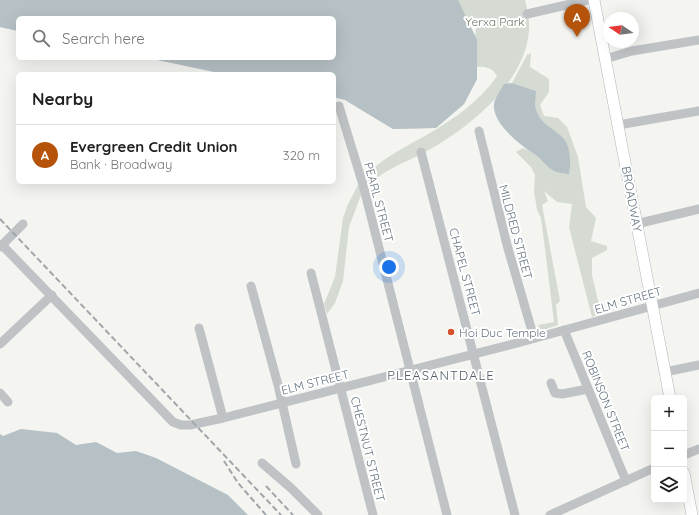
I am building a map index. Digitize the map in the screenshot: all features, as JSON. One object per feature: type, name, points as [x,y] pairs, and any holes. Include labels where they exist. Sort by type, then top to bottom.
[{"type":"main road","name":"BROADWAY","points":[[594,0],[669,395]]},
{"type":"main road","points":[[687,489],[692,515]]},
{"type":"street","points":[[527,14],[588,0]]},
{"type":"street","points":[[605,59],[632,51],[699,40]]},
{"type":"street","name":"PEARL STREET","points":[[339,106],[363,185],[447,515]]},
{"type":"street","points":[[618,125],[699,111]]},
{"type":"street","name":"MILDRED STREET","points":[[480,131],[507,245],[534,338]]},
{"type":"street","name":"CHAPEL STREET","points":[[422,152],[515,515]]},
{"type":"street","points":[[636,224],[699,209]]},
{"type":"street","points":[[1,246],[23,224]]},
{"type":"street","name":"ELM STREET","points":[[1,246],[52,295],[173,422],[181,425],[190,425],[223,418],[534,338],[699,293]]},
{"type":"street","name":"CHESTNUT STREET","points":[[311,273],[372,515]]},
{"type":"street","points":[[251,286],[296,464]]},
{"type":"street","points":[[0,344],[52,295]]},
{"type":"street","points":[[199,328],[223,418]]},
{"type":"street","name":"ROBINSON STREET","points":[[564,330],[626,481]]},
{"type":"street","points":[[665,372],[699,365]]},
{"type":"street","points":[[550,383],[555,393],[562,394],[588,389]]},
{"type":"street","points":[[0,393],[8,402]]},
{"type":"street","points":[[687,454],[699,449]]},
{"type":"street","points":[[262,463],[291,488],[318,515]]},
{"type":"street","points":[[550,515],[651,469]]},
{"type":"green space","name":"Yerxa Park","points":[[0,0],[525,0],[529,26],[525,49],[518,68],[493,101],[460,130],[427,151],[382,174],[369,185],[366,175],[373,168],[396,152],[458,115],[483,93],[497,76],[495,73],[488,68],[477,67],[477,79],[464,104],[436,128],[393,129],[345,100],[336,98],[336,72],[214,72],[158,60],[336,60],[336,16],[16,16],[16,31],[0,27]],"holes":[[[466,16],[476,28],[475,36]]]},
{"type":"green space","points":[[531,53],[530,67],[549,79],[549,92],[540,105],[544,116],[558,118],[567,127],[578,157],[586,207],[596,218],[591,241],[607,246],[607,250],[592,258],[592,275],[601,313],[592,317],[569,227],[572,204],[557,202],[544,191],[548,201],[542,205],[560,301],[556,305],[558,325],[540,331],[538,325],[554,322],[541,218],[537,210],[534,191],[535,175],[531,167],[516,152],[523,148],[535,153],[553,171],[569,175],[570,163],[568,152],[563,142],[542,121],[535,110],[536,91],[512,83],[527,55]]},
{"type":"green space","points":[[359,183],[361,195],[349,227],[343,281],[335,303],[327,314],[324,304],[335,277],[343,218],[348,204]]},
{"type":"shaded area","points":[[0,0],[458,0],[477,40],[477,79],[464,104],[436,128],[393,129],[345,100],[336,98],[336,72],[214,72],[158,60],[336,60],[336,16],[16,16],[16,31],[0,27]]},
{"type":"shaded area","points":[[512,83],[536,91],[535,106],[538,115],[541,120],[566,141],[568,146],[570,161],[569,175],[556,172],[549,168],[538,157],[514,139],[497,118],[494,104],[496,99],[504,84]]},
{"type":"shaded area","points":[[21,429],[57,433],[76,445],[96,442],[117,453],[136,451],[156,458],[228,495],[248,515],[0,515],[0,434],[3,436]]},
{"type":"railway","points":[[0,219],[281,515]]},
{"type":"railway","points":[[224,461],[238,483],[266,515]]},
{"type":"railway","points":[[266,486],[293,515]]},
{"type":"place","name":"Evergreen Credit Union","points":[[577,37]]},
{"type":"place","name":"Hoi Duc Temple","points":[[451,332]]},
{"type":"district","name":"PLEASANTDALE","points":[[441,375]]}]
